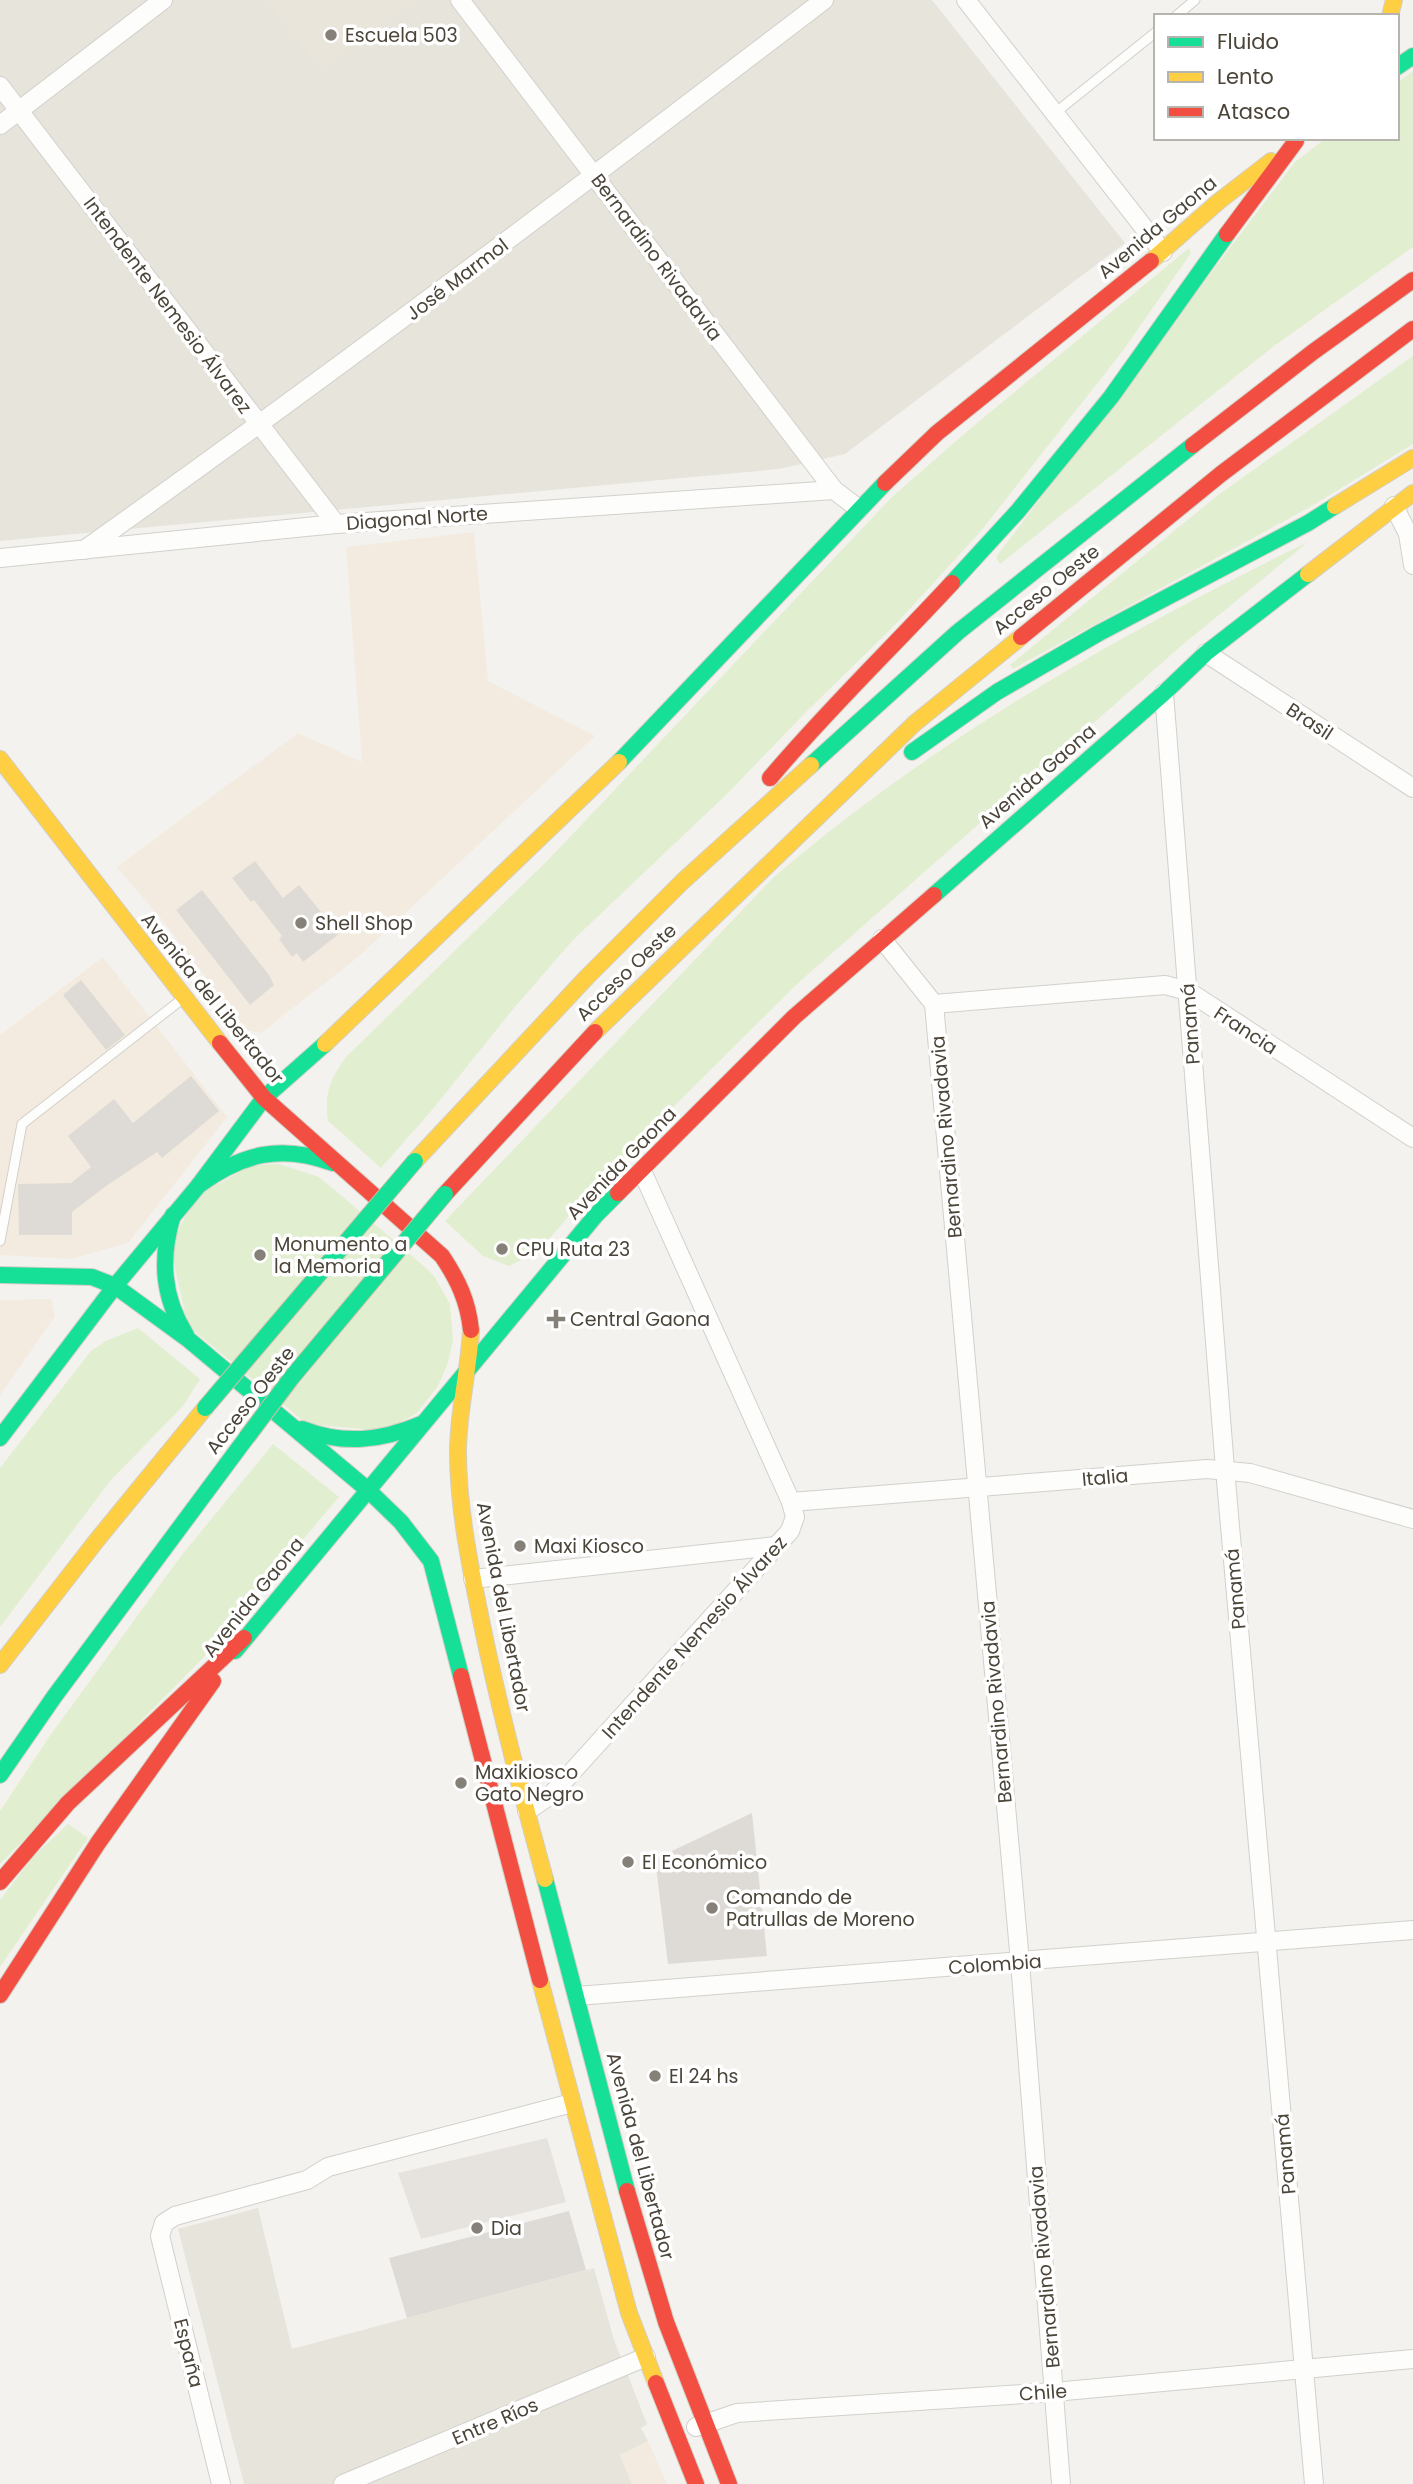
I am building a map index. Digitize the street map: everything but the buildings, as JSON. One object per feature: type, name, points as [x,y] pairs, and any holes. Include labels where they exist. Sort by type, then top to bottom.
[{"type":"main road","name":"Avenida Gaona","points":[[0,1438],[115,1286],[199,1185],[264,1098],[321,1048],[619,762],[859,509],[937,433],[1163,252],[1218,202],[1298,140]]},
{"type":"main road","points":[[682,882],[802,740],[888,653],[1018,511],[1111,397],[1186,287],[1298,140]]},
{"type":"main road","name":"Acceso Oeste","points":[[0,1665],[97,1540],[205,1408],[415,1161],[587,977],[682,882],[958,632],[1312,352],[1413,280]]},
{"type":"main road","name":"Acceso Oeste","points":[[0,1775],[54,1697],[292,1377],[445,1194],[575,1051],[915,723],[1221,474],[1413,328]]},
{"type":"main road","points":[[776,855],[895,764],[997,692],[1099,632],[1308,523],[1413,458]]},
{"type":"main road","name":"Avenida Gaona","points":[[0,1995],[98,1843],[244,1638],[596,1215],[794,1017],[882,939],[1164,693],[1206,653],[1413,493]]},
{"type":"main road","name":"Avenida del Libertador","points":[[0,759],[264,1098],[442,1256],[457,1275],[466,1295],[473,1341],[465,1371],[458,1450],[473,1579],[496,1694],[638,2234],[680,2362],[729,2484]]},
{"type":"main road","points":[[199,1185],[227,1165],[259,1154],[293,1152],[310,1155],[342,1167]]},
{"type":"main road","points":[[173,1215],[164,1247],[164,1280],[172,1312],[190,1340]]},
{"type":"main road","points":[[0,1275],[92,1277],[115,1286],[190,1340],[368,1490],[401,1522],[431,1562],[629,2314],[696,2484]]},
{"type":"main road","points":[[290,1424],[333,1439],[356,1441],[378,1440],[421,1424]]},
{"type":"main road","points":[[0,1882],[68,1803],[244,1638]]},
{"type":"street","points":[[0,125],[163,0]]},
{"type":"street","name":"Bernardino Rivadavia","points":[[460,0],[834,490],[859,509]]},
{"type":"street","name":"José Marmol","points":[[84,550],[260,425],[595,176],[824,0]]},
{"type":"street","points":[[967,0],[1163,252]]},
{"type":"street","name":"Intendente Nemesio Álvarez","points":[[0,86],[336,524]]},
{"type":"street","name":"Diagonal Norte","points":[[0,558],[336,524],[834,490]]},
{"type":"street","points":[[1394,506],[1408,534],[1413,565]]},
{"type":"street","name":"Brasil","points":[[1206,653],[1413,788]]},
{"type":"street","name":"Panamá","points":[[1164,693],[1225,1469],[1314,2484]]},
{"type":"street","points":[[882,939],[934,1004]]},
{"type":"street","name":"Francia","points":[[934,1004],[1165,985],[1188,991],[1413,1138]]},
{"type":"street","name":"Bernardino Rivadavia","points":[[934,1004],[1020,1962],[1061,2484]]},
{"type":"street","points":[[642,1171],[791,1502]]},
{"type":"street","name":"Italia","points":[[791,1502],[1225,1469],[1250,1473],[1413,1518]]},
{"type":"street","name":"Intendente Nemesio Álvarez","points":[[527,1811],[552,1794],[790,1531],[794,1517],[791,1502]]},
{"type":"street","points":[[473,1579],[776,1546]]},
{"type":"street","name":"Colombia","points":[[577,1996],[1413,1930]]},
{"type":"street","name":"España","points":[[220,2484],[160,2236],[164,2223],[175,2216],[307,2180],[328,2168],[572,2103]]},
{"type":"street","name":"Entre Ríos","points":[[343,2484],[646,2357]]},
{"type":"street","name":"Chile","points":[[676,2435],[737,2413],[1054,2392],[1413,2359]]},
{"type":"lane","points":[[1178,14],[1195,0]]},
{"type":"lane","points":[[1055,113],[1154,34]]},
{"type":"lane","points":[[0,1241],[22,1124],[184,998]]},
{"type":"shaded area","points":[[0,0],[932,0],[1125,243],[845,454],[779,469],[0,541]]},
{"type":"shaded area","name":"Escuela 503","points":[[267,0],[415,0],[320,70]]},
{"type":"shaded area","points":[[474,532],[488,681],[595,736],[357,958],[261,1033],[246,1030],[162,920],[117,867],[298,733],[362,762],[346,547]]},
{"type":"shaded area","points":[[103,957],[227,1117],[128,1243],[71,1259],[0,1255],[0,1035]]},
{"type":"shaded area","points":[[51,1299],[55,1316],[0,1395],[0,1300]]},
{"type":"shaded area","points":[[547,2138],[566,2202],[421,2239],[398,2173]]},
{"type":"shaded area","points":[[258,2208],[292,2349],[594,2268],[614,2340],[647,2424],[641,2428],[648,2441],[620,2455],[632,2484],[244,2484],[178,2229]]},
{"type":"shaded area","points":[[648,2441],[667,2484],[632,2484],[620,2455]]},
{"type":"green space","points":[[1413,71],[1413,247],[1274,346],[1000,564],[996,557],[1295,162],[1323,140],[1399,140],[1399,82]]},
{"type":"green space","points":[[1189,248],[1191,253],[1122,352],[980,532],[896,624],[729,792],[573,940],[381,1168],[328,1121],[327,1102],[330,1087],[346,1057],[550,858],[892,497],[971,428]]},
{"type":"green space","points":[[1413,356],[1413,444],[1310,507],[1013,669],[1010,665],[1218,495]]},
{"type":"green space","points":[[1308,542],[1181,646],[797,984],[596,1184],[538,1252],[509,1266],[483,1256],[445,1221],[774,877],[835,827],[963,735],[1098,652]]},
{"type":"green space","points":[[279,1164],[319,1177],[330,1186],[426,1268],[434,1276],[450,1304],[453,1340],[448,1363],[438,1386],[417,1413],[385,1431],[307,1424],[188,1326],[170,1246],[196,1196],[252,1165]]},
{"type":"green space","points":[[138,1328],[200,1379],[183,1406],[110,1481],[0,1627],[0,1468],[91,1351],[106,1341]]},
{"type":"green space","points":[[273,1444],[339,1497],[202,1659],[0,1864],[0,1811],[49,1737],[181,1556]]},
{"type":"green space","points":[[68,1824],[88,1838],[0,1967],[0,1900],[33,1857]]},
{"type":"traffic: fast","points":[[1399,66],[1413,56]]},
{"type":"traffic: fast","points":[[952,583],[1018,511],[1111,397],[1227,234]]},
{"type":"traffic: fast","points":[[811,765],[958,632],[1193,445]]},
{"type":"traffic: fast","points":[[619,762],[885,483]]},
{"type":"traffic: fast","points":[[912,752],[997,692],[1099,633],[1308,523],[1335,506]]},
{"type":"traffic: fast","points":[[934,895],[1206,653],[1308,574]]},
{"type":"traffic: fast","points":[[0,1438],[115,1286],[199,1185],[264,1098],[325,1044]]},
{"type":"traffic: fast","points":[[199,1185],[231,1165],[263,1155],[296,1154],[333,1163]]},
{"type":"traffic: fast","points":[[205,1408],[415,1161]]},
{"type":"traffic: fast","points":[[235,1651],[596,1215],[618,1193]]},
{"type":"traffic: fast","points":[[247,1437],[292,1377],[445,1194]]},
{"type":"traffic: fast","points":[[173,1215],[166,1246],[166,1276],[172,1306],[186,1335]]},
{"type":"traffic: fast","points":[[0,1275],[92,1277],[115,1286],[189,1340],[368,1490],[401,1522],[431,1561],[461,1676]]},
{"type":"traffic: fast","points":[[302,1429],[332,1437],[362,1439],[391,1434],[421,1424]]},
{"type":"traffic: fast","points":[[0,1775],[54,1697],[247,1437]]},
{"type":"traffic: fast","points":[[545,1879],[627,2191]]},
{"type":"traffic: slow","points":[[1390,14],[1394,0]]},
{"type":"traffic: slow","points":[[1151,261],[1218,202],[1271,161]]},
{"type":"traffic: slow","points":[[1335,506],[1413,458]]},
{"type":"traffic: slow","points":[[1308,574],[1413,493]]},
{"type":"traffic: slow","points":[[595,1032],[915,723],[1021,637]]},
{"type":"traffic: slow","points":[[0,759],[220,1043]]},
{"type":"traffic: slow","points":[[325,1044],[619,762]]},
{"type":"traffic: slow","points":[[415,1161],[587,977],[682,882],[811,765]]},
{"type":"traffic: slow","points":[[471,1330],[458,1436],[458,1471],[464,1529],[493,1674],[545,1879]]},
{"type":"traffic: slow","points":[[0,1665],[97,1540],[205,1408]]},
{"type":"traffic: slow","points":[[540,1980],[629,2313],[656,2383]]},
{"type":"traffic: jam","points":[[1227,234],[1296,141]]},
{"type":"traffic: jam","points":[[885,483],[937,433],[1151,261]]},
{"type":"traffic: jam","points":[[1193,445],[1313,352],[1413,280]]},
{"type":"traffic: jam","points":[[1021,637],[1221,474],[1413,329]]},
{"type":"traffic: jam","points":[[770,778],[952,583]]},
{"type":"traffic: jam","points":[[618,1193],[794,1017],[934,895]]},
{"type":"traffic: jam","points":[[445,1194],[595,1032]]},
{"type":"traffic: jam","points":[[220,1043],[264,1098],[442,1256],[461,1291],[471,1330]]},
{"type":"traffic: jam","points":[[0,1882],[68,1803],[244,1638]]},
{"type":"traffic: jam","points":[[461,1676],[540,1980]]},
{"type":"traffic: jam","points":[[0,1995],[98,1843],[213,1681]]},
{"type":"traffic: jam","points":[[627,2191],[666,2322],[729,2484]]},
{"type":"traffic: jam","points":[[656,2383],[696,2484]]},
{"type":"place","name":"Escuela 503","points":[[331,35]]},
{"type":"place","name":"Shell Shop","points":[[301,923]]},
{"type":"place","name":"CPU Ruta 23","points":[[502,1249]]},
{"type":"place","name":"Monumento a la Memoria","points":[[260,1255]]},
{"type":"place","name":"Central Gaona","points":[[556,1319]]},
{"type":"place","name":"Maxi Kiosco","points":[[520,1546]]},
{"type":"place","name":"Maxikiosco Gato Negro","points":[[461,1783]]},
{"type":"place","name":"El Económico","points":[[628,1862]]},
{"type":"place","name":"Comando de Patrullas de Moreno","points":[[712,1908]]},
{"type":"place","name":"El 24 hs","points":[[655,2076]]},
{"type":"place","name":"Dia","points":[[477,2228]]}]
